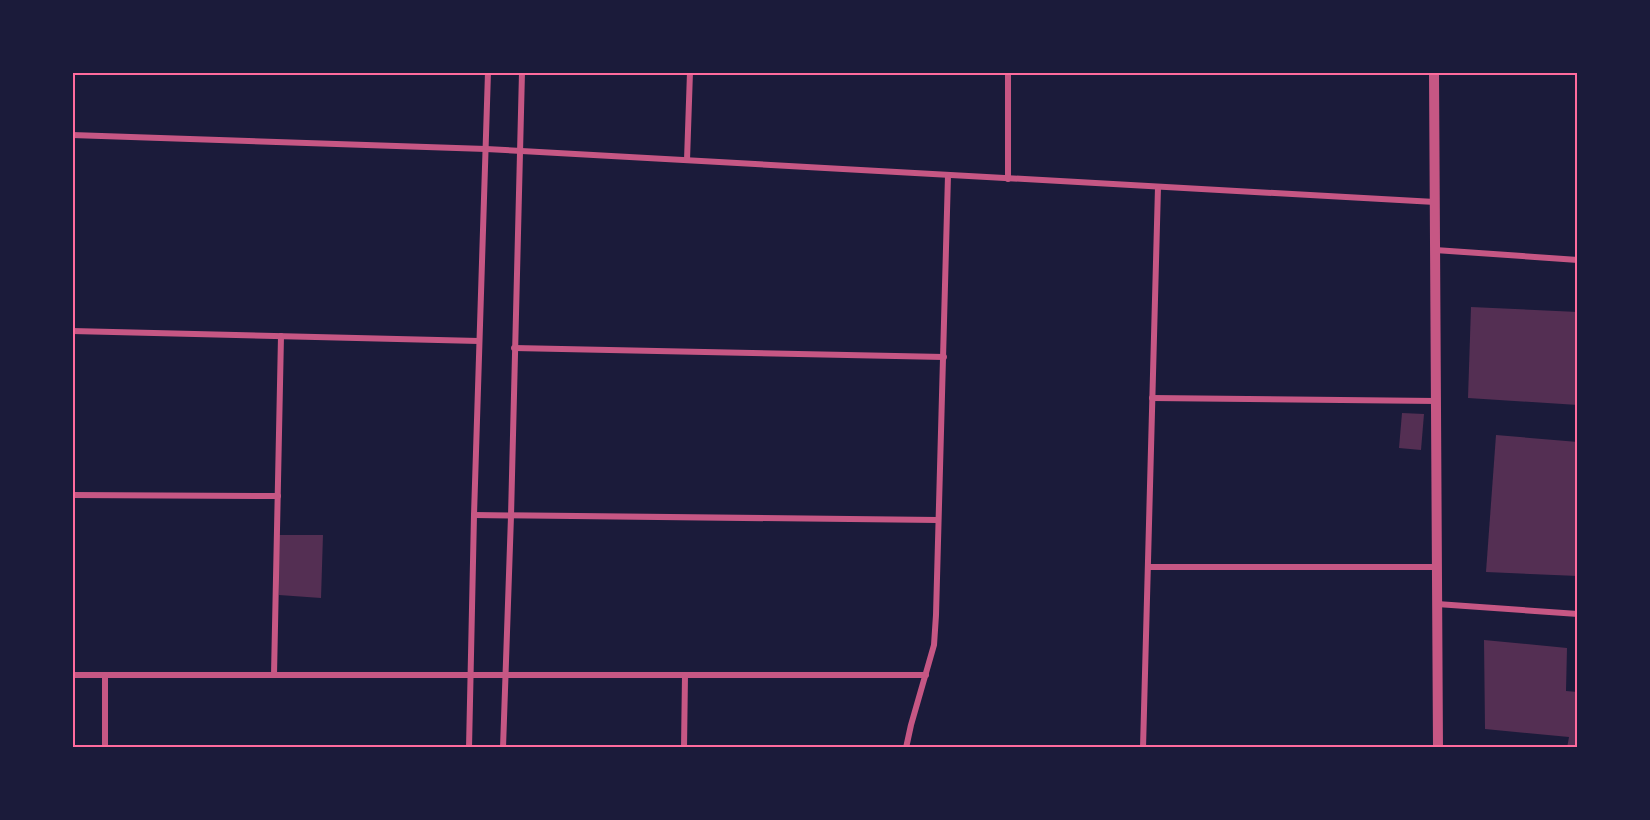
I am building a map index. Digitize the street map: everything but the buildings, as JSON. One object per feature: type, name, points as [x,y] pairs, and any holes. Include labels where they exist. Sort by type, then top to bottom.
[{"type":"street","points":[[469,748],[488,72]]},
{"type":"street","points":[[503,748],[522,72]]},
{"type":"street","points":[[687,160],[690,72]]},
{"type":"street","points":[[1008,72],[1008,179]]},
{"type":"street","points":[[1434,72],[1438,748]]},
{"type":"street","points":[[72,135],[486,149],[1435,202]]},
{"type":"street","points":[[906,748],[934,645],[948,175]]},
{"type":"street","points":[[1143,748],[1158,187]]},
{"type":"street","points":[[1435,250],[1578,260]]},
{"type":"street","points":[[72,331],[479,341]]},
{"type":"street","points":[[274,675],[281,336]]},
{"type":"street","points":[[514,348],[944,357]]},
{"type":"street","points":[[1152,398],[1436,401]]},
{"type":"street","points":[[72,495],[278,496]]},
{"type":"street","points":[[474,515],[938,520]]},
{"type":"street","points":[[1148,567],[1437,567]]},
{"type":"street","points":[[1437,604],[1578,614]]},
{"type":"street","points":[[72,675],[926,675]]},
{"type":"street","points":[[105,675],[105,748]]},
{"type":"street","points":[[684,748],[685,675]]}]
